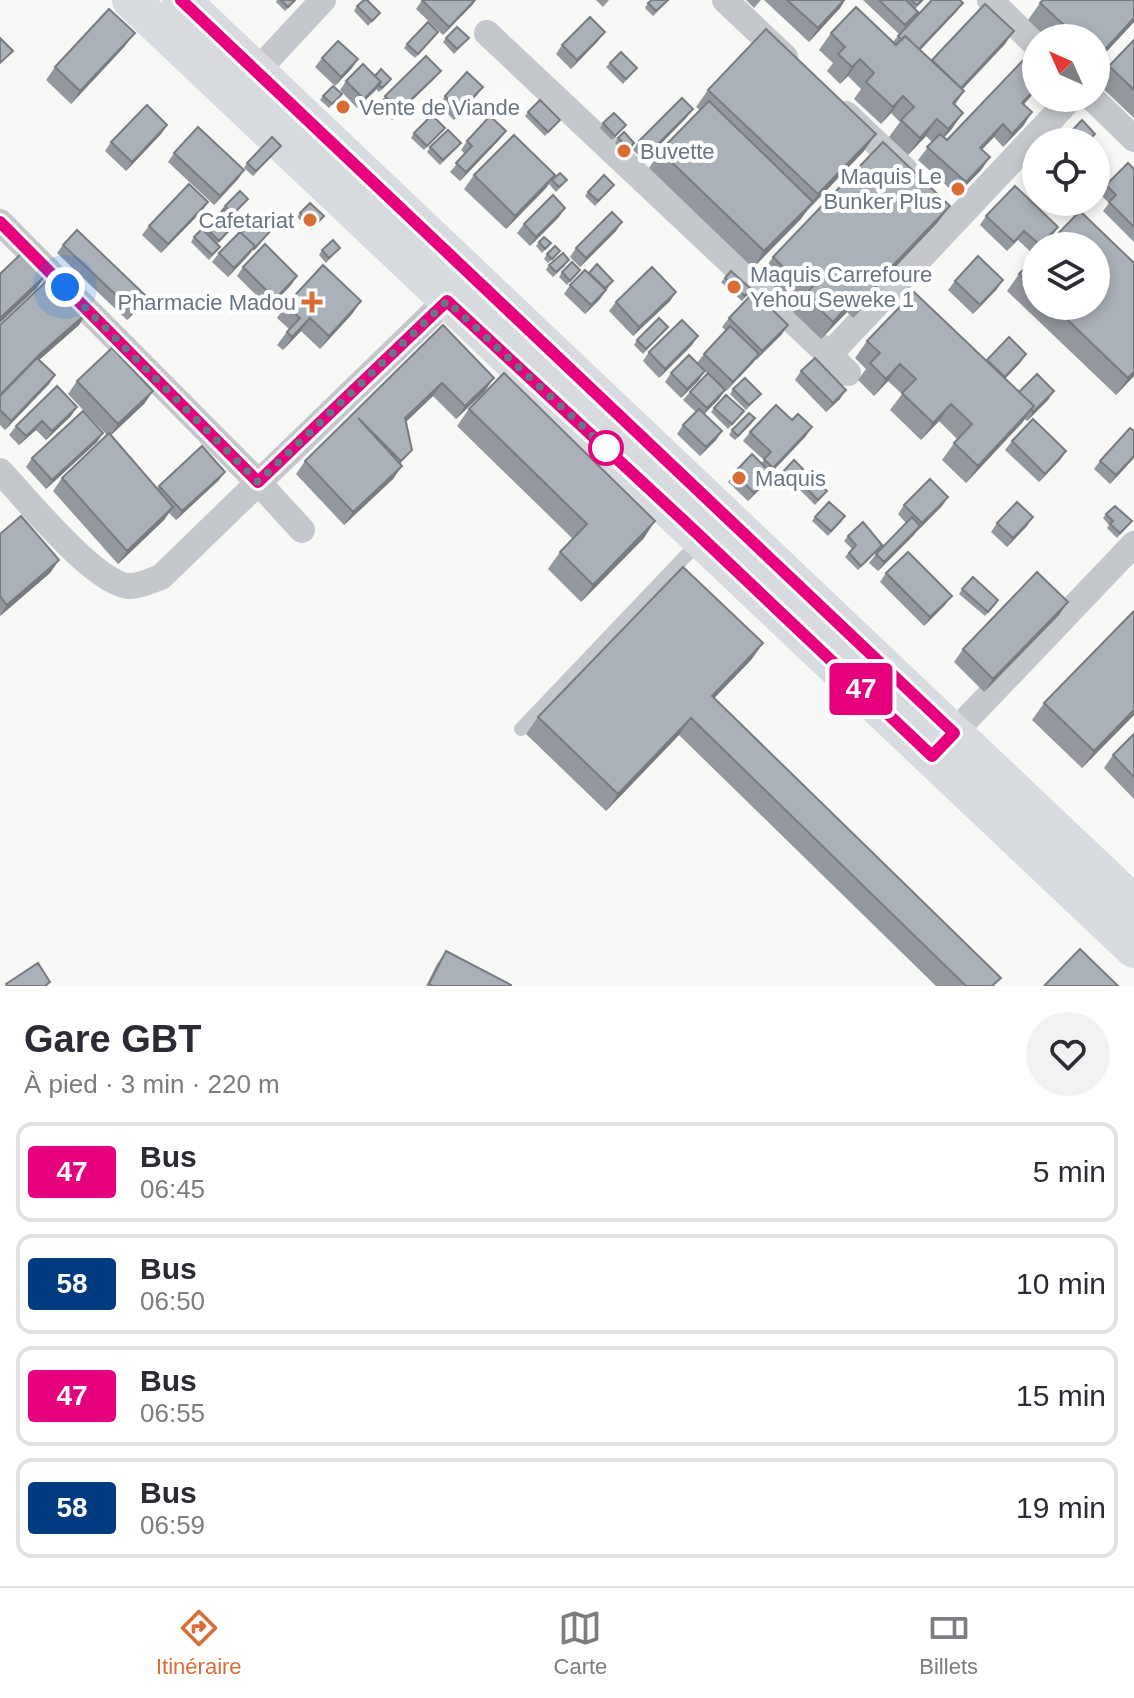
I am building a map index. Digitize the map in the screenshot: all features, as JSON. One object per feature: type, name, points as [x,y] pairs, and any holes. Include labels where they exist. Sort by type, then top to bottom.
[{"type":"main road","points":[[131,0],[459,288],[943,745],[1134,949]]},
{"type":"main road","points":[[181,0],[257,71],[459,288],[702,538],[1134,904]]},
{"type":"street","points":[[257,71],[323,0]]},
{"type":"street","points":[[725,0],[806,77]]},
{"type":"street","points":[[990,0],[1022,31]]},
{"type":"street","points":[[487,33],[838,364],[957,219],[1058,112]]},
{"type":"street","points":[[829,98],[957,219]]},
{"type":"street","points":[[1106,112],[1134,139]]},
{"type":"street","points":[[0,222],[302,530]]},
{"type":"street","points":[[0,471],[90,566],[112,581],[130,587],[161,577],[459,288]]},
{"type":"street","points":[[943,745],[1134,544]]},
{"type":"lane","points":[[521,729],[702,538]]},
{"type":"building","points":[[281,0],[295,0],[288,7]]},
{"type":"building","points":[[364,0],[380,13],[372,21],[357,6]]},
{"type":"building","points":[[422,0],[475,0],[449,27]]},
{"type":"building","points":[[668,0],[656,11],[648,3]]},
{"type":"building","points":[[787,0],[844,0],[818,28]]},
{"type":"building","points":[[879,0],[906,0],[918,12],[905,25]]},
{"type":"building","points":[[932,0],[960,0],[963,3],[919,49],[905,36],[902,40],[898,36]]},
{"type":"building","points":[[1043,0],[1134,0],[1134,18],[1110,44],[1110,24],[1063,24],[1040,3]]},
{"type":"building","points":[[985,4],[1014,31],[961,88],[932,60]]},
{"type":"building","points":[[856,7],[896,45],[905,36],[964,91],[953,103],[963,113],[948,129],[937,119],[920,138],[901,120],[914,107],[903,96],[893,107],[866,82],[874,73],[860,59],[852,67],[838,54],[845,47],[831,33]]},
{"type":"building","points":[[109,9],[135,33],[80,91],[55,67]]},
{"type":"building","points":[[590,17],[605,32],[577,60],[562,45]]},
{"type":"building","points":[[428,22],[438,32],[418,54],[407,44]]},
{"type":"building","points":[[457,27],[469,38],[457,49],[446,38]]},
{"type":"building","points":[[766,29],[876,134],[818,194],[708,90]]},
{"type":"building","points":[[0,38],[13,51],[0,63]]},
{"type":"building","points":[[1134,40],[1134,90],[1110,67]]},
{"type":"building","points":[[338,41],[358,59],[341,77],[322,58]]},
{"type":"building","points":[[621,52],[637,68],[626,79],[610,63]]},
{"type":"building","points":[[426,56],[441,71],[399,111],[385,96]]},
{"type":"building","points":[[1022,61],[1022,112],[1032,112],[1012,134],[1003,124],[980,148],[990,157],[966,182],[927,147],[940,134],[947,140]]},
{"type":"building","points":[[363,64],[381,82],[364,99],[346,81]]},
{"type":"building","points":[[381,69],[391,79],[382,88],[375,76]]},
{"type":"building","points":[[467,72],[483,87],[460,111],[445,96]]},
{"type":"building","points":[[333,86],[342,94],[332,104],[323,96]]},
{"type":"building","points":[[682,98],[693,109],[650,152],[639,141]]},
{"type":"building","points":[[540,100],[560,120],[548,132],[528,112]]},
{"type":"building","points":[[709,101],[813,202],[764,251],[660,151]]},
{"type":"building","points":[[147,105],[167,125],[132,162],[111,142]]},
{"type":"building","points":[[614,113],[626,125],[615,136],[603,123]]},
{"type":"building","points":[[432,115],[445,128],[427,146],[414,133]]},
{"type":"building","points":[[490,116],[506,131],[466,172],[456,163],[472,146],[467,141]]},
{"type":"building","points":[[1082,120],[1089,128],[1074,128]]},
{"type":"building","points":[[198,127],[244,170],[220,196],[174,153]]},
{"type":"building","points":[[448,130],[461,143],[443,160],[430,147]]},
{"type":"building","points":[[624,132],[634,143],[629,149],[618,138]]},
{"type":"building","points":[[514,135],[555,175],[515,216],[474,175]]},
{"type":"building","points":[[272,137],[281,146],[256,171],[247,163]]},
{"type":"building","points":[[883,142],[950,206],[874,285],[877,288],[865,301],[858,295],[833,322],[805,295],[814,285],[800,272],[794,278],[773,257]]},
{"type":"building","points":[[1128,163],[1134,169],[1134,227],[1110,203],[1116,195],[1110,189],[1110,181]]},
{"type":"building","points":[[560,173],[567,180],[559,187],[552,180]]},
{"type":"building","points":[[604,175],[614,185],[598,201],[588,192]]},
{"type":"building","points":[[189,184],[208,202],[168,244],[149,226]]},
{"type":"building","points":[[1015,186],[1022,193],[1022,216],[1046,216],[1058,227],[1053,232],[1024,231],[1014,242],[986,216]]},
{"type":"building","points":[[240,191],[248,199],[233,214],[225,206]]},
{"type":"building","points":[[553,195],[565,208],[536,237],[524,224]]},
{"type":"building","points":[[310,203],[324,216],[314,226],[300,213]]},
{"type":"building","points":[[224,209],[237,222],[219,241],[206,228]]},
{"type":"building","points":[[612,212],[622,222],[586,258],[576,248]]},
{"type":"building","points":[[259,214],[273,228],[254,249],[255,246],[241,233]]},
{"type":"building","points":[[1075,216],[1085,216],[1102,232],[1060,232]]},
{"type":"building","points":[[202,229],[220,247],[212,255],[194,237]]},
{"type":"building","points":[[77,230],[147,297],[133,311],[63,245]]},
{"type":"building","points":[[240,232],[255,246],[234,268],[219,253]]},
{"type":"building","points":[[544,237],[551,243],[545,249],[539,242]]},
{"type":"building","points":[[333,240],[340,248],[329,258],[322,250]]},
{"type":"building","points":[[1110,240],[1134,263],[1134,372],[1128,378],[1068,320],[1110,320]]},
{"type":"building","points":[[265,244],[297,276],[275,299],[243,267]]},
{"type":"building","points":[[555,246],[560,251],[552,259],[547,254]]},
{"type":"building","points":[[24,251],[46,275],[0,318],[0,274]]},
{"type":"building","points":[[563,253],[569,260],[556,272],[549,265]]},
{"type":"building","points":[[978,256],[1003,280],[980,305],[955,281]]},
{"type":"building","points":[[572,262],[580,270],[570,281],[562,272]]},
{"type":"building","points":[[597,264],[613,281],[605,288],[589,273]]},
{"type":"building","points":[[323,265],[361,301],[329,336],[310,318],[292,337],[287,332],[300,318],[286,305]]},
{"type":"building","points":[[652,267],[676,292],[639,327],[616,302]]},
{"type":"building","points":[[585,270],[606,290],[591,305],[570,285]]},
{"type":"building","points":[[731,271],[751,289],[745,296],[725,278]]},
{"type":"building","points":[[52,276],[88,312],[0,395],[0,325]]},
{"type":"building","points":[[754,292],[788,325],[762,351],[729,318]]},
{"type":"building","points":[[914,292],[1034,406],[978,466],[954,443],[972,424],[951,404],[933,423],[902,393],[916,379],[900,364],[886,379],[870,363],[880,353],[867,341]]},
{"type":"building","points":[[659,318],[668,327],[646,349],[637,340]]},
{"type":"building","points":[[682,320],[698,336],[665,369],[649,352]]},
{"type":"building","points":[[443,325],[494,378],[465,406],[442,383],[405,418],[412,450],[401,461],[358,418],[402,466],[353,512],[305,461]]},
{"type":"building","points":[[730,326],[759,354],[733,382],[704,354]]},
{"type":"building","points":[[1009,337],[1026,354],[1005,377],[987,360]]},
{"type":"building","points":[[112,348],[153,391],[118,424],[77,381]]},
{"type":"building","points":[[689,355],[705,371],[687,389],[671,373]]},
{"type":"building","points":[[37,358],[55,375],[11,421],[0,410],[0,396]]},
{"type":"building","points":[[815,358],[846,390],[833,403],[801,371]]},
{"type":"building","points":[[504,373],[655,521],[593,585],[560,552],[587,524],[469,409]]},
{"type":"building","points":[[708,373],[725,390],[707,408],[690,392]]},
{"type":"building","points":[[1037,374],[1054,391],[1033,412],[1034,406],[1019,392]]},
{"type":"building","points":[[745,378],[761,394],[749,405],[733,389]]},
{"type":"building","points":[[57,386],[77,407],[52,431],[42,421],[26,436],[16,426]]},
{"type":"building","points":[[726,395],[744,411],[732,424],[714,408]]},
{"type":"building","points":[[776,405],[792,420],[798,414],[812,427],[773,468],[764,459],[771,452],[750,432]]},
{"type":"building","points":[[699,409],[722,431],[706,447],[683,425]]},
{"type":"building","points":[[83,411],[103,433],[52,480],[32,458]]},
{"type":"building","points":[[749,413],[755,418],[738,436],[732,430]]},
{"type":"building","points":[[1033,419],[1066,451],[1045,474],[1012,441]]},
{"type":"building","points":[[1130,428],[1134,431],[1134,456],[1116,475],[1100,461]]},
{"type":"building","points":[[109,433],[173,507],[127,551],[62,478]]},
{"type":"building","points":[[202,446],[225,472],[182,511],[159,486]]},
{"type":"building","points":[[752,454],[772,474],[754,493],[734,473]]},
{"type":"building","points":[[794,460],[803,469],[788,485],[779,476]]},
{"type":"building","points":[[811,475],[827,491],[818,500],[802,484]]},
{"type":"building","points":[[930,479],[948,497],[922,523],[904,505]]},
{"type":"building","points":[[829,502],[845,516],[831,531],[815,517]]},
{"type":"building","points":[[1017,502],[1033,517],[1013,538],[997,523]]},
{"type":"building","points":[[1115,506],[1132,521],[1120,533],[1110,524],[1113,521],[1106,514]]},
{"type":"building","points":[[21,516],[59,560],[7,605],[0,596],[0,534]]},
{"type":"building","points":[[912,517],[920,526],[884,562],[876,554]]},
{"type":"building","points":[[863,522],[882,545],[861,566],[849,553],[856,545],[848,536]]},
{"type":"building","points":[[908,552],[952,596],[930,617],[886,573]]},
{"type":"building","points":[[683,567],[763,643],[712,696],[1001,978],[992,986],[966,986],[691,718],[618,794],[538,717]]},
{"type":"building","points":[[1037,572],[1068,602],[993,679],[963,649]]},
{"type":"building","points":[[973,577],[998,600],[988,612],[962,589]]},
{"type":"building","points":[[1134,611],[1134,710],[1094,751],[1044,703]]},
{"type":"building","points":[[1134,734],[1134,777],[1113,755]]},
{"type":"building","points":[[1080,949],[1118,986],[1044,986]]},
{"type":"building","points":[[446,951],[511,985],[511,986],[429,984]]},
{"type":"building","points":[[38,963],[50,982],[45,986],[7,986],[6,984]]},
{"type":"bus line","name":"47","points":[[0,222],[258,482],[447,301],[932,756],[954,733],[181,0]]},
{"type":"place","name":"Vente de Viande","points":[[343,107]]},
{"type":"place","name":"Buvette","points":[[624,151]]},
{"type":"place","name":"Maquis Le Bunker Plus","points":[[958,189]]},
{"type":"place","name":"Cafetariat","points":[[310,220]]},
{"type":"place","name":"Maquis Carrefoure Yehou Seweke 1","points":[[734,287]]},
{"type":"place","name":"Pharmacie Madou","points":[[312,302]]},
{"type":"place","name":"Maquis","points":[[739,478]]},
{"type":"route","points":[[65,287],[258,482],[447,301],[606,448]]}]
